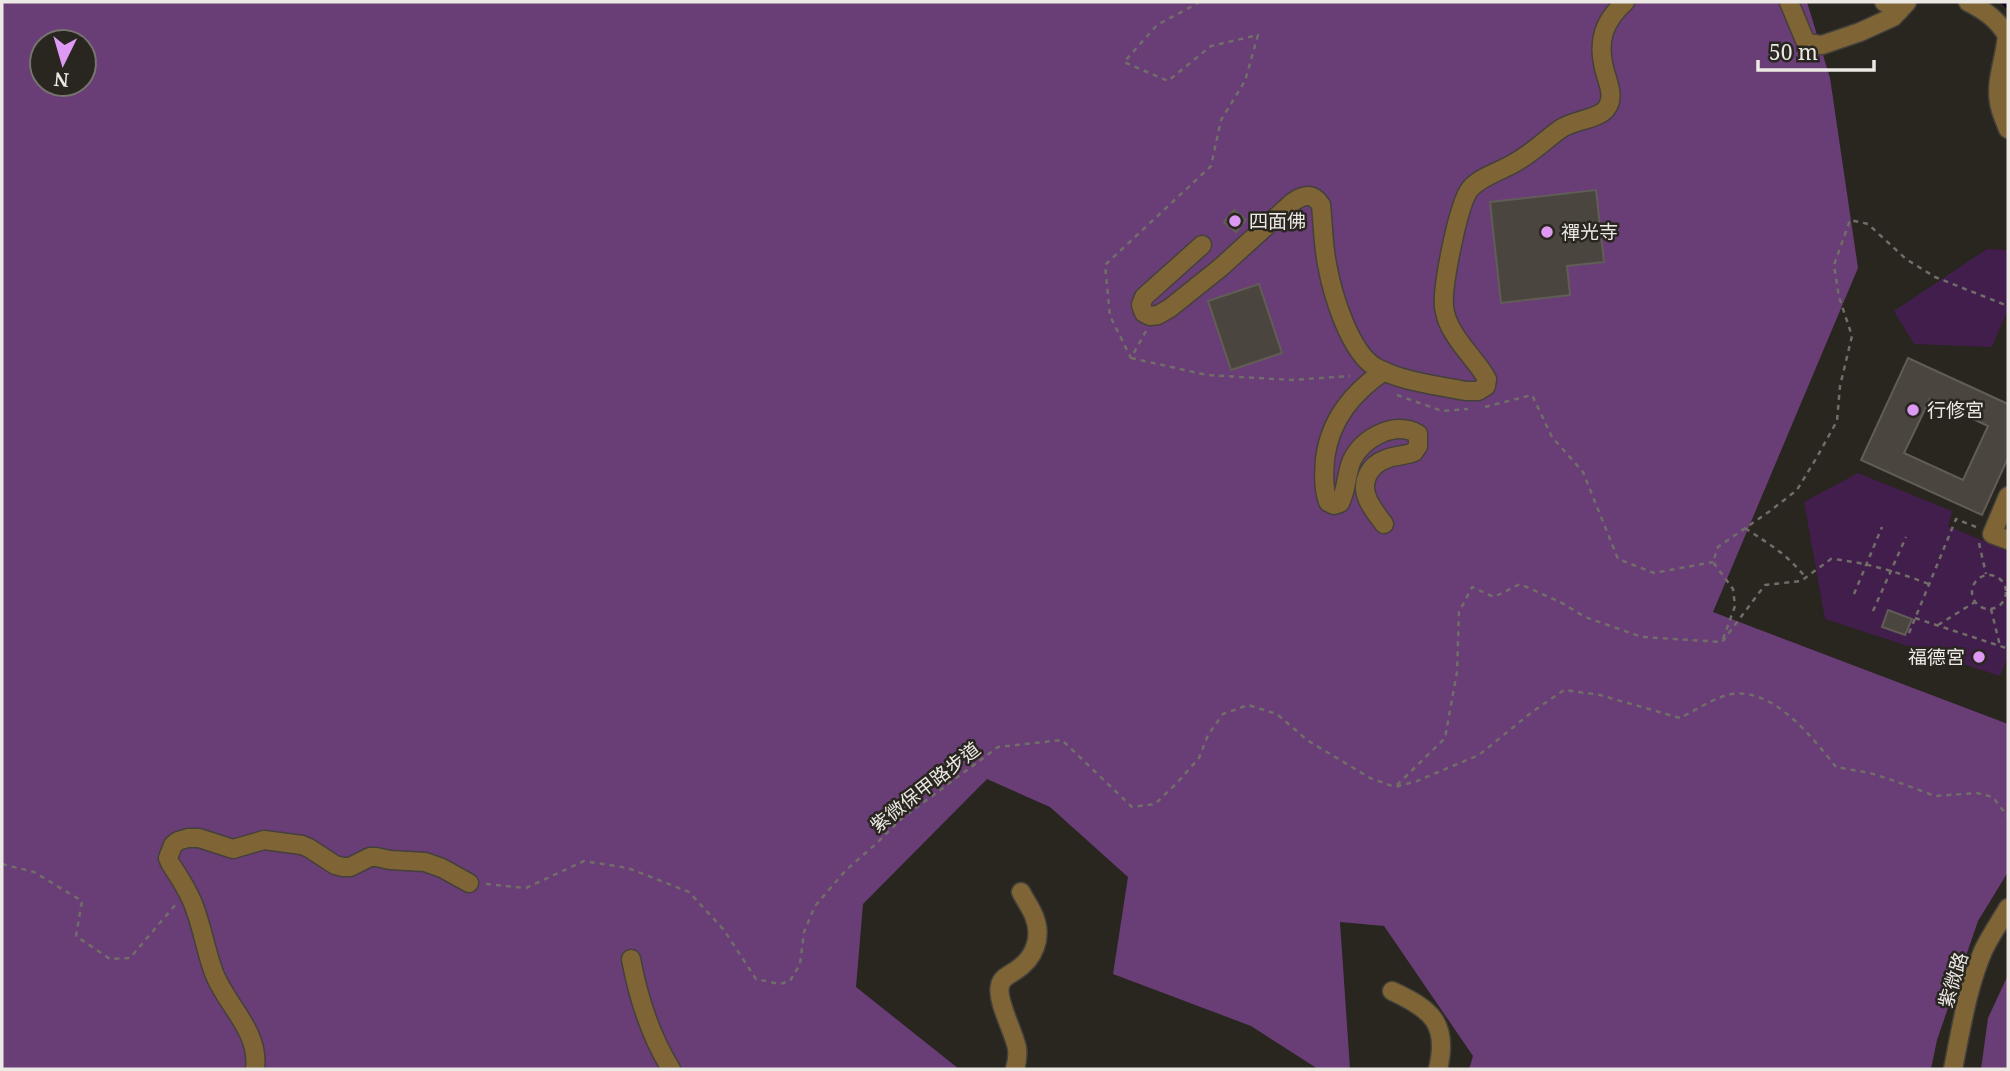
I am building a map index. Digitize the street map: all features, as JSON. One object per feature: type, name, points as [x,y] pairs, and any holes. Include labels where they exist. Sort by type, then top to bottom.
[{"type":"street","points":[[1384,524],[1368,500],[1368,472],[1374,465],[1386,459],[1414,452],[1418,446],[1418,433],[1392,429],[1369,440],[1351,461],[1343,496],[1339,503],[1334,505],[1328,502],[1323,478],[1331,431],[1346,405],[1377,376],[1393,376],[1466,391],[1478,391],[1486,386],[1487,379],[1456,337],[1444,306],[1450,259],[1465,197],[1478,182],[1518,162],[1561,128],[1600,115],[1608,107],[1611,97],[1603,65],[1604,32],[1614,13],[1625,2]]},
{"type":"street","points":[[1789,2],[1806,43],[1822,45],[1880,24],[1896,5]]},
{"type":"street","points":[[1968,2],[1994,18],[2008,35],[1999,105],[2008,129]]},
{"type":"street","points":[[1202,245],[1144,297],[1141,305],[1144,313],[1155,316],[1170,308],[1293,202],[1302,196],[1317,198],[1321,205],[1327,264],[1336,300],[1350,335],[1362,355],[1374,367],[1377,376]]},
{"type":"street","points":[[1993,537],[2008,496]]},
{"type":"street","points":[[256,1069],[254,1046],[246,1027],[221,990],[187,891],[168,858],[173,845],[178,841],[199,838],[233,849],[264,840],[290,843],[309,848],[335,865],[343,867],[376,857],[425,862],[469,883]]},
{"type":"street","points":[[1015,1069],[1017,1047],[1000,995],[1000,986],[1003,979],[1027,963],[1037,943],[1035,916],[1021,892]]},
{"type":"street","name":"紫微路","points":[[1953,1069],[1966,999],[1984,948],[2008,908]]},
{"type":"street","points":[[631,959],[636,985],[659,1048],[671,1069]]},
{"type":"street","points":[[1392,991],[1416,1002],[1429,1012],[1436,1023],[1440,1040],[1438,1069]]},
{"type":"path","points":[[1131,358],[1110,316],[1105,265],[1211,166],[1221,120],[1245,81],[1258,35],[1212,46],[1168,81],[1124,62],[1157,25],[1200,2]]},
{"type":"path","points":[[1713,562],[1718,547],[1797,490],[1837,421],[1840,386],[1852,336],[1839,297],[1834,265],[1850,220],[1868,224],[1906,259],[1935,277],[2008,306]]},
{"type":"path","points":[[1131,358],[1155,316]]},
{"type":"path","points":[[1131,358],[1207,375],[1292,380],[1377,376]]},
{"type":"path","points":[[1396,395],[1442,411],[1491,406],[1532,395],[1552,437],[1583,472],[1618,559],[1654,573],[1713,562]]},
{"type":"path","points":[[1909,633],[1956,519],[1993,537],[1986,575]]},
{"type":"path","points":[[1854,594],[1882,527]]},
{"type":"path","points":[[1745,528],[1774,546],[1793,562],[1805,578]]},
{"type":"path","points":[[1873,611],[1906,537]]},
{"type":"path","points":[[1722,642],[1765,585],[1801,581],[1831,559],[1891,570],[1929,584]]},
{"type":"path","points":[[1713,562],[1733,589],[1735,606],[1722,642]]},
{"type":"path","points":[[1981,576],[1997,577],[2007,584],[2003,602],[1991,608],[1982,608],[1975,603],[1971,595],[1973,584],[1981,576]]},
{"type":"path","points":[[1395,787],[1445,738],[1457,672],[1460,612],[1472,587],[1494,597],[1520,584],[1586,617],[1642,637],[1722,642]]},
{"type":"path","points":[[1938,625],[1975,603]]},
{"type":"path","points":[[1991,608],[2000,646]]},
{"type":"path","points":[[1915,618],[2006,648],[2008,643]]},
{"type":"path","points":[[1395,787],[1479,755],[1564,690],[1600,695],[1680,718],[1725,695],[1748,694],[1778,706],[1813,738],[1836,767],[1895,781],[1935,796],[1977,793],[1993,797],[2008,817]]},
{"type":"path","name":"紫微保甲路步道","points":[[469,883],[526,888],[583,861],[628,868],[689,891],[724,930],[756,979],[780,984],[790,981],[800,964],[804,932],[815,906],[846,870],[901,819],[998,747],[1062,740],[1132,807],[1155,804],[1199,758],[1208,735],[1223,715],[1248,705],[1276,714],[1307,740],[1370,778],[1395,787]]},
{"type":"path","points":[[2,864],[34,872],[82,901],[76,936],[110,959],[130,958],[187,891]]},
{"type":"shaded area","points":[[2,2],[1807,2],[1830,78],[1858,268],[1713,612],[2008,724],[2008,872],[1978,921],[1937,1040],[1931,1069],[1469,1069],[1473,1056],[1384,926],[1340,922],[1350,1069],[1318,1069],[1251,1026],[1113,974],[1128,877],[1050,807],[987,779],[863,904],[856,987],[959,1069],[2,1069]]},
{"type":"shaded area","points":[[1987,249],[2008,250],[2008,309],[1992,347],[1914,344],[1894,311]]},
{"type":"shaded area","points":[[1858,473],[1952,511],[1948,526],[2008,551],[2008,656],[2000,676],[1825,619],[1804,502]]},
{"type":"shaded area","points":[[2008,975],[2008,1069],[1981,1069],[1988,1018]]},
{"type":"building","name":"禪光寺","points":[[1596,190],[1604,262],[1567,266],[1570,295],[1501,303],[1490,202]]},
{"type":"building","name":"四面佛","points":[[1234,210],[1246,220],[1236,232],[1224,222]]},
{"type":"building","points":[[1259,284],[1282,353],[1231,370],[1208,301]]},
{"type":"building","name":"行修宮","points":[[1908,358],[2008,404],[2008,458],[1982,515],[1861,460]],"holes":[[[1930,399],[1988,426],[1963,480],[1904,453]]]},
{"type":"building","points":[[1888,610],[1912,619],[1905,635],[1882,627]]},
{"type":"waterway","points":[[2003,2],[2008,7]]},
{"type":"place","name":"四面佛","points":[[1235,221]]},
{"type":"place","name":"禪光寺","points":[[1547,232]]},
{"type":"place","name":"行修宮","points":[[1913,410]]},
{"type":"place","name":"福德宮","points":[[1979,657]]}]
